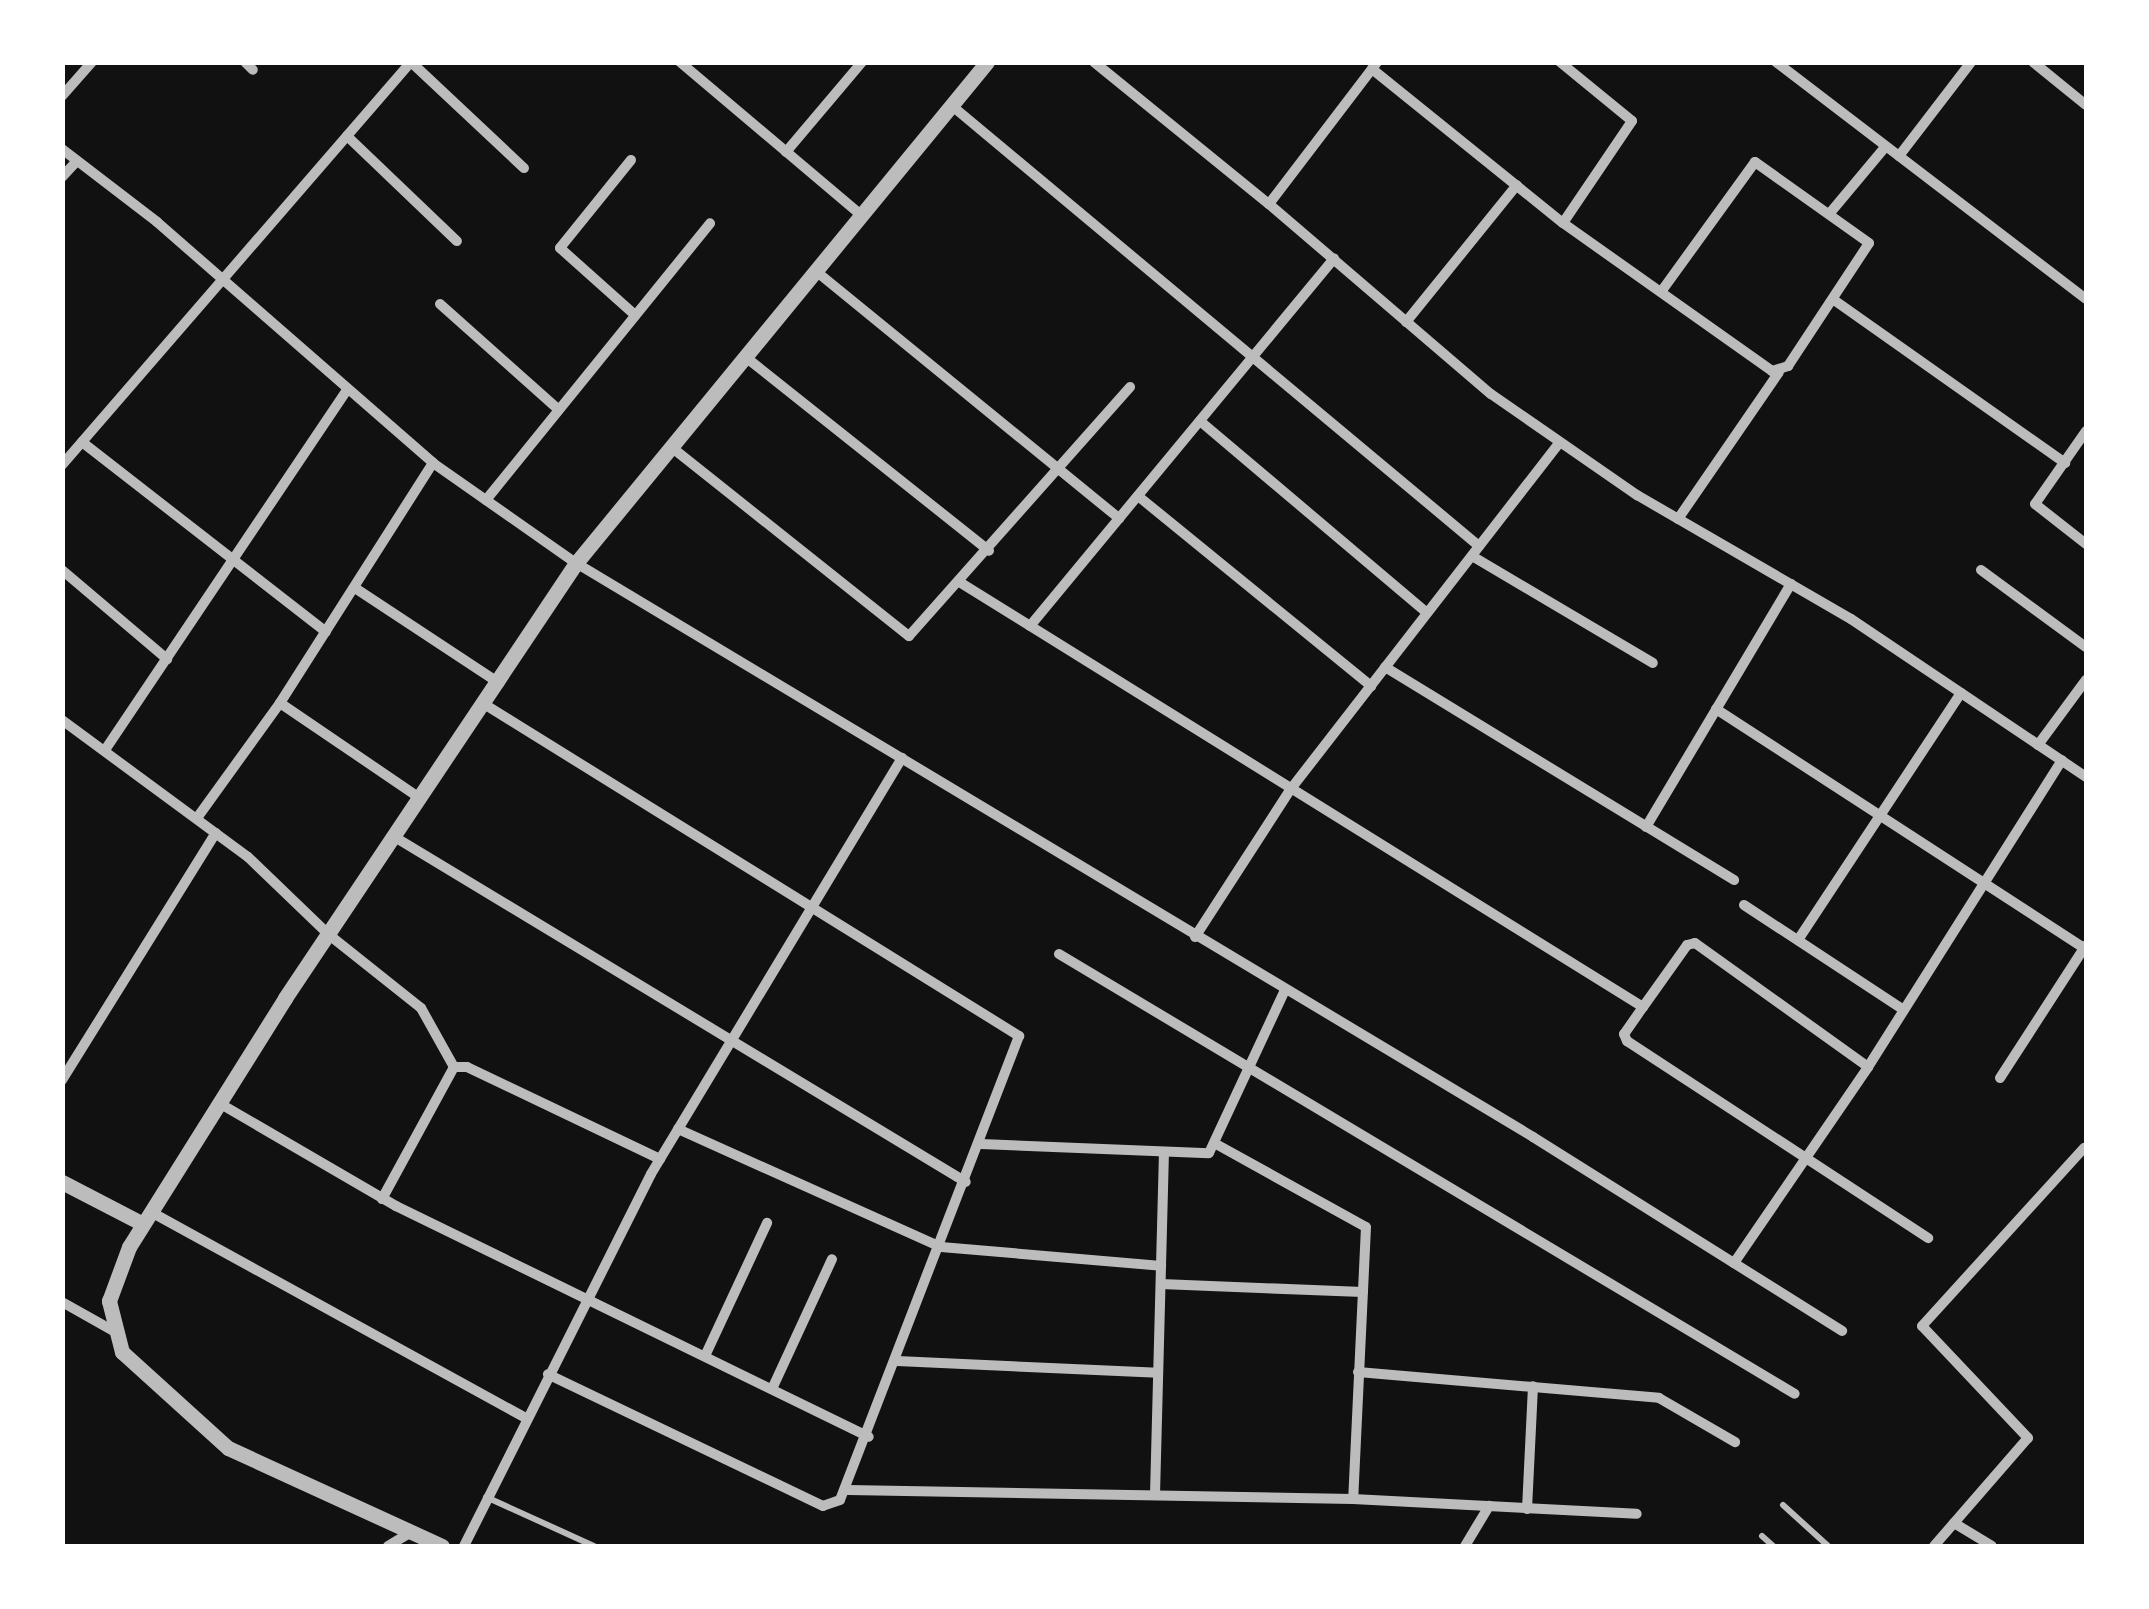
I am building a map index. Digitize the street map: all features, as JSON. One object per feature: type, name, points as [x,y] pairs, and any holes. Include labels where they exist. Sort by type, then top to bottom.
[{"type":"street","points":[[62,96],[92,62]]},
{"type":"street","points":[[62,465],[411,62],[524,168]]},
{"type":"street","points":[[680,62],[862,216]]},
{"type":"street","points":[[786,152],[862,62]]},
{"type":"street","points":[[442,1546],[228,1448],[122,1352],[109,1301],[147,1218],[219,1103],[417,796],[499,682],[576,562],[675,450],[988,62]]},
{"type":"street","points":[[1094,62],[1406,322],[1560,442],[1678,519],[1791,584],[2086,777]]},
{"type":"street","points":[[1560,62],[1632,120],[1563,222]]},
{"type":"street","points":[[1776,62],[2086,298]]},
{"type":"street","points":[[1899,156],[1971,62]]},
{"type":"street","points":[[2033,62],[2086,105]]},
{"type":"street","points":[[1269,204],[1375,66],[1563,222],[1778,372]]},
{"type":"street","points":[[952,105],[1255,354],[1480,546]]},
{"type":"street","points":[[347,136],[457,241]]},
{"type":"street","points":[[1830,213],[1886,146]]},
{"type":"street","points":[[62,150],[222,279],[434,463],[576,562],[1842,1331]]},
{"type":"street","points":[[631,160],[560,248],[635,316]]},
{"type":"street","points":[[62,177],[78,161]]},
{"type":"street","points":[[1661,292],[1756,162],[1869,243],[1834,300],[1778,372],[1678,519]]},
{"type":"street","points":[[1406,322],[1517,186]]},
{"type":"street","points":[[486,500],[710,223]]},
{"type":"street","points":[[1030,626],[1334,259]]},
{"type":"street","points":[[817,272],[1119,518]]},
{"type":"street","points":[[1834,300],[2065,462]]},
{"type":"street","points":[[440,304],[559,410]]},
{"type":"street","points":[[748,359],[990,551]]},
{"type":"street","points":[[675,450],[902,635],[917,633],[1130,387]]},
{"type":"street","points":[[105,750],[348,389]]},
{"type":"street","points":[[1200,421],[1427,613]]},
{"type":"street","points":[[2086,431],[2036,507],[2086,544]]},
{"type":"street","points":[[82,442],[326,632]]},
{"type":"street","points":[[1195,937],[1290,790],[1560,442]]},
{"type":"street","points":[[197,818],[280,703],[434,463]]},
{"type":"street","points":[[1138,496],[1371,686]]},
{"type":"street","points":[[1472,556],[1653,664]]},
{"type":"street","points":[[62,570],[166,659]]},
{"type":"street","points":[[1981,570],[2086,647]]},
{"type":"street","points":[[960,584],[1644,1006]]},
{"type":"street","points":[[1646,827],[1791,584]]},
{"type":"street","points":[[356,588],[499,682]]},
{"type":"street","points":[[1385,667],[1734,880]]},
{"type":"street","points":[[2038,745],[2086,680]]},
{"type":"street","points":[[1798,940],[1961,693]]},
{"type":"street","points":[[280,703],[417,796]]},
{"type":"street","points":[[484,704],[1019,1036],[848,1490]]},
{"type":"street","points":[[1716,709],[2086,947],[2000,1078]]},
{"type":"street","points":[[62,720],[216,833],[328,934],[421,1008],[454,1067]]},
{"type":"street","points":[[464,1546],[485,1497],[660,1159],[902,758]]},
{"type":"street","points":[[1734,1263],[1868,1067],[2062,760]]},
{"type":"street","points":[[62,1080],[216,833]]},
{"type":"street","points":[[393,836],[966,1182]]},
{"type":"street","points":[[1744,904],[1904,1010]]},
{"type":"street","points":[[1868,1067],[1695,944],[1687,945],[1624,1034],[1627,1040],[1928,1238]]},
{"type":"street","points":[[1059,954],[1249,1072],[1796,1394]]},
{"type":"street","points":[[981,1144],[1208,1153],[1216,1144],[1286,990]]},
{"type":"street","points":[[454,1067],[467,1067],[660,1159]]},
{"type":"street","points":[[382,1198],[454,1067]]},
{"type":"street","points":[[219,1103],[382,1198],[868,1437]]},
{"type":"street","points":[[678,1129],[941,1247],[1161,1266]]},
{"type":"street","points":[[1216,1144],[1359,1220],[1368,1233],[1354,1500]]},
{"type":"street","points":[[1934,1546],[2028,1438],[1922,1326],[2084,1148]]},
{"type":"street","points":[[1155,1494],[1164,1153]]},
{"type":"street","points":[[62,1182],[147,1218],[526,1418]]},
{"type":"street","points":[[704,1356],[767,1223]]},
{"type":"street","points":[[772,1389],[832,1259]]},
{"type":"street","points":[[1161,1284],[1363,1292]]},
{"type":"street","points":[[62,1302],[117,1333]]},
{"type":"street","points":[[897,1361],[1158,1373]]},
{"type":"street","points":[[1358,1372],[1670,1401],[1735,1442]]},
{"type":"street","points":[[548,1374],[823,1506],[848,1490],[1354,1500],[1637,1514]]},
{"type":"street","points":[[1528,1508],[1534,1386]]},
{"type":"street","points":[[1465,1546],[1489,1506]]},
{"type":"street","points":[[1954,1524],[1992,1546]]},
{"type":"street","points":[[388,1546],[411,1532]]},
{"type":"lane","points":[[485,1497],[594,1546]]},
{"type":"lane","points":[[1784,1505],[1828,1546]]},
{"type":"lane","points":[[1762,1536],[1773,1546]]}]
